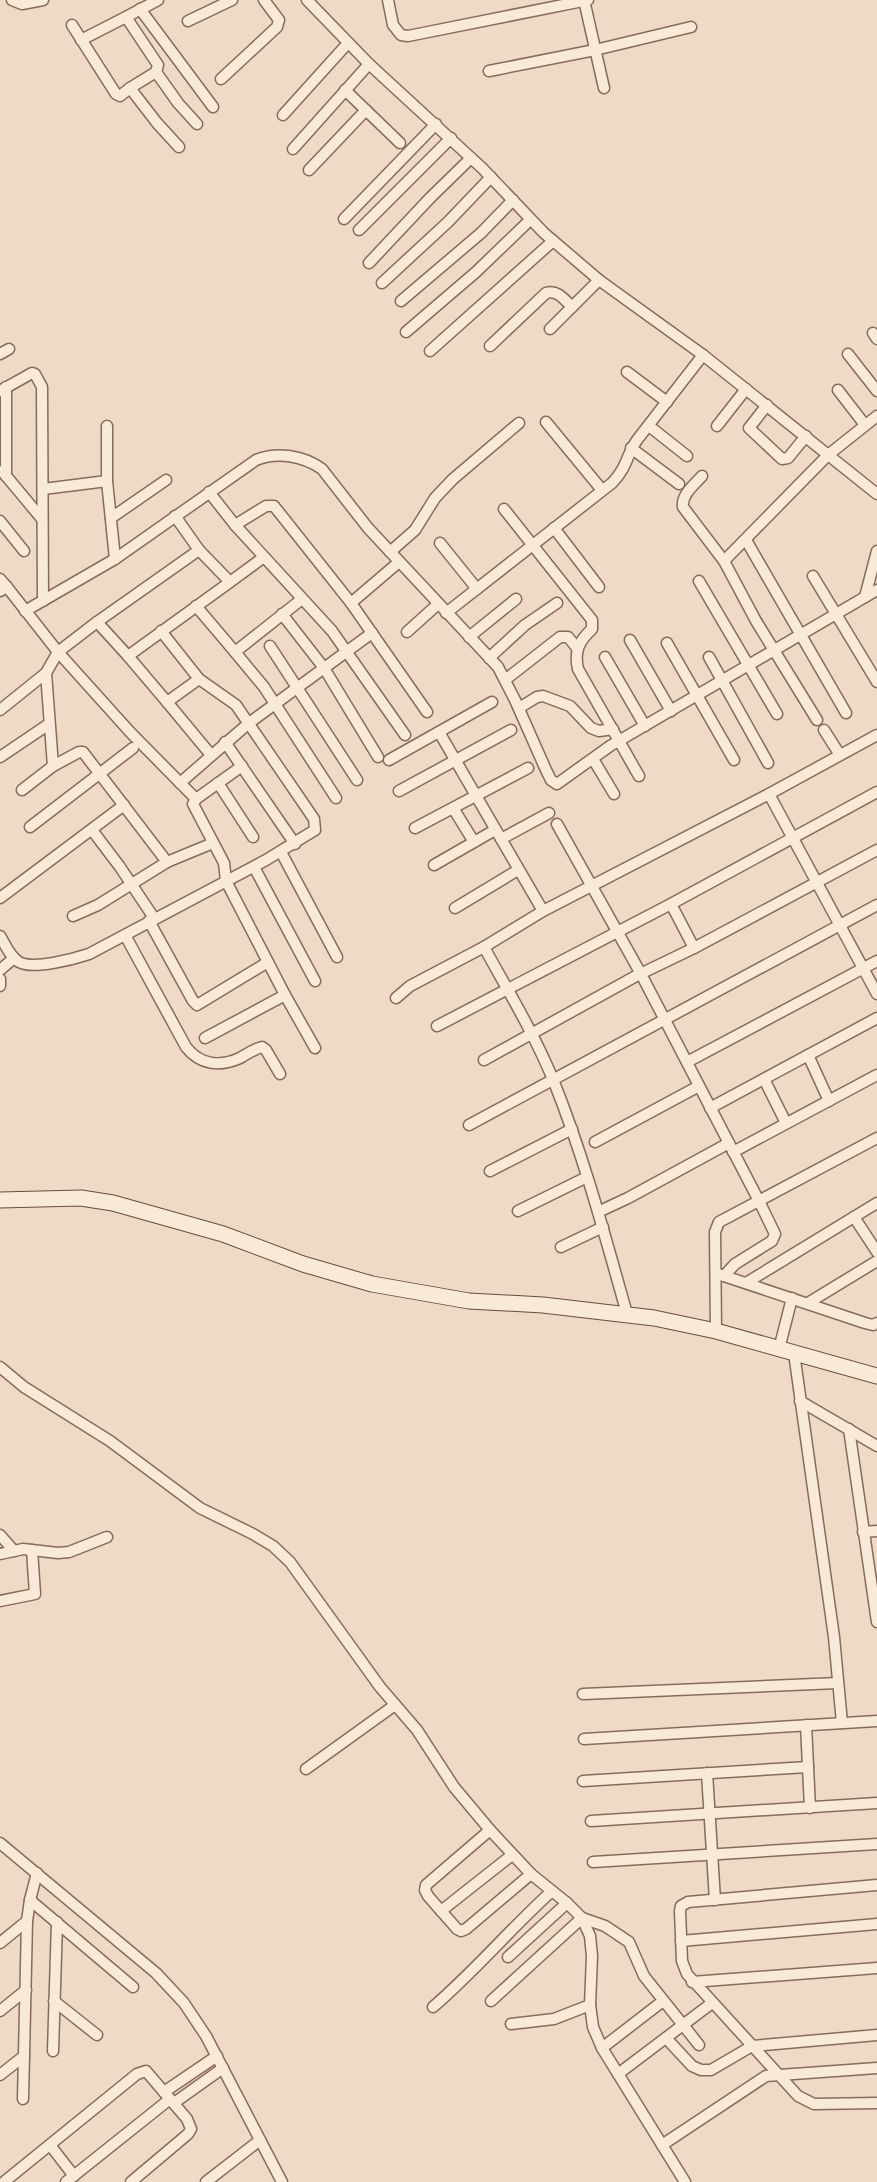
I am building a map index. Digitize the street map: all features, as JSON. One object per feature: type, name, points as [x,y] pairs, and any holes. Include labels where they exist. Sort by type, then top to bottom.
[{"type":"main road","points":[[0,1200],[81,1198],[113,1203],[223,1234],[313,1267],[372,1284],[469,1301],[543,1305],[627,1314],[716,1331],[877,1376]]},
{"type":"street","points":[[12,0],[22,4],[44,0]]},
{"type":"street","points":[[81,40],[158,0]]},
{"type":"street","points":[[188,21],[232,0]]},
{"type":"street","points":[[221,79],[278,27],[279,20],[264,0]]},
{"type":"street","points":[[307,0],[369,64],[452,138],[530,220],[598,280],[703,355],[877,494]]},
{"type":"street","points":[[388,0],[393,25],[397,32],[408,36],[586,0],[604,88]]},
{"type":"street","points":[[140,9],[213,106]]},
{"type":"street","points":[[72,25],[116,94],[120,96],[156,72],[158,65],[126,17]]},
{"type":"street","points":[[489,71],[595,50],[691,27]]},
{"type":"street","points":[[283,115],[348,43]]},
{"type":"street","points":[[293,148],[369,64]]},
{"type":"street","points":[[156,72],[178,103],[197,124]]},
{"type":"street","points":[[130,88],[179,147]]},
{"type":"street","points":[[345,90],[400,143]]},
{"type":"street","points":[[309,170],[366,110]]},
{"type":"street","points":[[344,219],[436,124]]},
{"type":"street","points":[[359,230],[452,138]]},
{"type":"street","points":[[369,263],[471,158]]},
{"type":"street","points":[[382,283],[448,222],[490,177]]},
{"type":"street","points":[[401,301],[481,233],[513,200]]},
{"type":"street","points":[[406,332],[476,272],[530,220]]},
{"type":"street","points":[[430,351],[554,241]]},
{"type":"street","points":[[550,329],[598,280]]},
{"type":"street","points":[[490,346],[546,293],[551,291],[558,294],[572,307]]},
{"type":"street","points":[[848,354],[877,391]]},
{"type":"street","points":[[446,613],[619,475],[627,464],[631,448],[703,355]]},
{"type":"street","points":[[627,372],[667,402]]},
{"type":"street","points":[[42,519],[3,472],[3,389],[32,373],[41,383],[43,601]]},
{"type":"street","points":[[717,426],[746,389]]},
{"type":"street","points":[[838,390],[865,425]]},
{"type":"street","points":[[767,405],[749,428],[782,459],[788,458],[806,436]]},
{"type":"street","points":[[724,561],[828,455],[877,416]]},
{"type":"street","points":[[546,422],[602,490]]},
{"type":"street","points":[[390,552],[415,530],[435,498],[453,478],[519,423]]},
{"type":"street","points":[[107,426],[107,481],[115,559]]},
{"type":"street","points":[[649,426],[687,456]]},
{"type":"street","points":[[631,448],[680,484]]},
{"type":"street","points":[[25,611],[115,559],[256,460],[295,456],[312,462],[322,469],[368,528],[498,667],[546,770],[557,784],[620,740],[877,590]]},
{"type":"street","points":[[702,476],[684,497],[681,504],[724,561],[747,605],[817,720]]},
{"type":"street","points":[[111,518],[166,480]]},
{"type":"street","points":[[43,489],[107,481]]},
{"type":"street","points":[[209,492],[235,525],[347,651],[405,735]]},
{"type":"street","points":[[235,525],[266,506],[274,506],[351,603],[427,712]]},
{"type":"street","points":[[504,509],[592,620],[592,629],[577,648],[578,669],[639,776]]},
{"type":"street","points":[[175,516],[199,550],[230,582]]},
{"type":"street","points":[[0,521],[24,551]]},
{"type":"street","points":[[554,528],[599,587]]},
{"type":"street","points":[[746,540],[846,713]]},
{"type":"street","points":[[440,543],[477,589]]},
{"type":"street","points":[[1,707],[46,673],[58,652],[199,550]]},
{"type":"street","points":[[864,597],[877,551]]},
{"type":"street","points":[[128,656],[264,557]]},
{"type":"street","points":[[351,603],[399,562]]},
{"type":"street","points":[[813,576],[877,682]]},
{"type":"street","points":[[699,581],[777,714]]},
{"type":"street","points":[[2,586],[130,732],[196,799]]},
{"type":"street","points":[[235,652],[303,599]]},
{"type":"street","points":[[469,637],[516,599]]},
{"type":"street","points":[[489,657],[525,625],[556,603]]},
{"type":"street","points":[[407,632],[438,604]]},
{"type":"street","points":[[196,606],[264,687],[336,798]]},
{"type":"street","points":[[282,614],[324,668],[378,757]]},
{"type":"street","points":[[97,622],[211,755]]},
{"type":"street","points":[[0,936],[14,958],[24,965],[72,959],[89,954],[254,867],[315,830],[314,819],[249,723],[231,701],[199,679],[161,631]]},
{"type":"street","points":[[180,783],[249,723],[372,633]]},
{"type":"street","points":[[505,680],[560,637],[568,638],[577,648]]},
{"type":"street","points":[[630,640],[671,711]]},
{"type":"street","points":[[667,643],[734,760]]},
{"type":"street","points":[[270,646],[357,780]]},
{"type":"street","points":[[605,657],[645,726]]},
{"type":"street","points":[[709,657],[768,763]]},
{"type":"street","points":[[46,673],[53,766]]},
{"type":"street","points":[[167,702],[199,679]]},
{"type":"street","points":[[519,708],[543,696],[570,706],[591,728],[599,731],[613,729]]},
{"type":"street","points":[[389,760],[492,702]]},
{"type":"street","points":[[0,757],[49,724]]},
{"type":"street","points":[[399,791],[511,730]]},
{"type":"street","points":[[825,730],[840,755]]},
{"type":"street","points":[[439,732],[543,911]]},
{"type":"street","points":[[396,998],[410,986],[484,947],[543,911],[769,794],[877,735]]},
{"type":"street","points":[[225,742],[295,844]]},
{"type":"street","points":[[30,826],[133,748]]},
{"type":"street","points":[[22,790],[53,766],[83,752],[167,862]]},
{"type":"street","points":[[593,759],[614,794]]},
{"type":"street","points":[[242,766],[196,799],[193,802],[194,807],[224,863],[226,881],[315,1048]]},
{"type":"street","points":[[415,828],[528,768]]},
{"type":"street","points":[[218,783],[253,837]]},
{"type":"street","points":[[437,1026],[671,904],[877,792]]},
{"type":"street","points":[[769,794],[877,994]]},
{"type":"street","points":[[0,898],[124,805]]},
{"type":"street","points":[[453,807],[474,842]]},
{"type":"street","points":[[434,866],[474,842],[549,813]]},
{"type":"street","points":[[557,824],[641,974],[774,1234],[774,1238],[720,1275]]},
{"type":"street","points":[[92,831],[132,884],[197,1005],[268,962]]},
{"type":"street","points":[[73,916],[98,905],[167,862],[213,843]]},
{"type":"street","points":[[484,1060],[641,974],[877,850]]},
{"type":"street","points":[[281,852],[337,957]]},
{"type":"street","points":[[254,867],[315,981]]},
{"type":"street","points":[[455,908],[518,870]]},
{"type":"street","points":[[671,904],[694,948]]},
{"type":"street","points":[[469,1125],[877,905]]},
{"type":"street","points":[[125,935],[193,1056],[203,1062],[220,1063],[241,1057],[262,1047],[280,1074]]},
{"type":"street","points":[[484,947],[532,1033],[553,1079],[572,1129],[603,1227],[627,1314]]},
{"type":"street","points":[[0,970],[14,958]]},
{"type":"street","points":[[687,1062],[877,961]]},
{"type":"street","points":[[0,979],[0,986]]},
{"type":"street","points":[[205,1038],[285,995]]},
{"type":"street","points":[[710,1108],[877,1018]]},
{"type":"street","points":[[808,1055],[829,1101]]},
{"type":"street","points":[[598,1212],[786,1124],[877,1075]]},
{"type":"street","points":[[764,1079],[786,1124]]},
{"type":"street","points":[[595,1142],[699,1086]]},
{"type":"street","points":[[490,1171],[572,1129]]},
{"type":"street","points":[[716,1331],[720,1275],[715,1232],[720,1222],[877,1138]]},
{"type":"street","points":[[518,1211],[587,1177]]},
{"type":"street","points":[[746,1283],[877,1203]]},
{"type":"street","points":[[854,1217],[877,1252]]},
{"type":"street","points":[[561,1247],[603,1227]]},
{"type":"street","points":[[808,1304],[877,1262]]},
{"type":"street","points":[[720,1275],[876,1325]]},
{"type":"street","points":[[792,1298],[786,1351],[800,1401],[842,1723]]},
{"type":"street","points":[[0,1367],[24,1388],[110,1441],[200,1508],[253,1534],[273,1546],[290,1562],[343,1637],[417,1730],[454,1787],[512,1855],[582,1918],[590,1936],[592,1956],[590,2005],[593,2027],[602,2048],[685,2182]]},
{"type":"street","points":[[800,1401],[877,1446]]},
{"type":"street","points":[[849,1429],[863,1532],[873,1572],[877,1622]]},
{"type":"street","points":[[863,1532],[877,1531]]},
{"type":"street","points":[[0,1534],[14,1551]]},
{"type":"street","points":[[0,1554],[23,1549],[69,1552],[107,1537]]},
{"type":"street","points":[[0,1601],[34,1594],[32,1550]]},
{"type":"street","points":[[583,1694],[838,1683]]},
{"type":"street","points":[[306,1769],[395,1705]]},
{"type":"street","points":[[584,1738],[877,1720]]},
{"type":"street","points":[[807,1725],[810,1808]]},
{"type":"street","points":[[583,1781],[808,1767]]},
{"type":"street","points":[[707,1773],[715,1900]]},
{"type":"street","points":[[591,1821],[877,1803]]},
{"type":"street","points":[[490,1830],[426,1885],[425,1890],[428,1896],[457,1929],[461,1931],[466,1929],[531,1874]]},
{"type":"street","points":[[0,1843],[156,1973],[184,2003],[217,2056],[282,2182]]},
{"type":"street","points":[[593,1862],[877,1844]]},
{"type":"street","points":[[441,1911],[512,1855]]},
{"type":"street","points":[[23,2099],[27,1921],[37,1873]]},
{"type":"street","points":[[877,1885],[688,1902],[681,1906],[682,1961],[692,1982],[798,2096],[814,2104],[877,2103]]},
{"type":"street","points":[[433,2007],[461,1982],[552,1890]]},
{"type":"street","points":[[30,1900],[134,1987]]},
{"type":"street","points":[[508,1957],[567,1903]]},
{"type":"street","points":[[491,2001],[582,1918]]},
{"type":"street","points":[[582,1918],[605,1926],[629,1942],[644,1976],[699,2045]]},
{"type":"street","points":[[0,1943],[27,1921]]},
{"type":"street","points":[[53,2050],[57,1922]]},
{"type":"street","points":[[681,1941],[877,1924]]},
{"type":"street","points":[[692,1982],[877,1968]]},
{"type":"street","points":[[0,2011],[26,1990]]},
{"type":"street","points":[[54,2001],[97,2035]]},
{"type":"street","points":[[602,2048],[663,2001]]},
{"type":"street","points":[[618,2074],[712,2003]]},
{"type":"street","points":[[511,2024],[554,2019],[590,2005]]},
{"type":"street","points":[[666,2038],[692,2066],[701,2070],[711,2070],[752,2046],[877,2035]]},
{"type":"street","points":[[0,2075],[24,2056]]},
{"type":"street","points":[[50,2145],[70,2179],[170,2098],[217,2056]]},
{"type":"street","points":[[170,2098],[223,2068]]},
{"type":"street","points":[[662,2145],[766,2076],[877,2068]]},
{"type":"street","points":[[4,2182],[142,2072],[150,2073],[187,2119],[191,2130],[130,2182]]},
{"type":"street","points":[[210,2181],[260,2140]]}]
